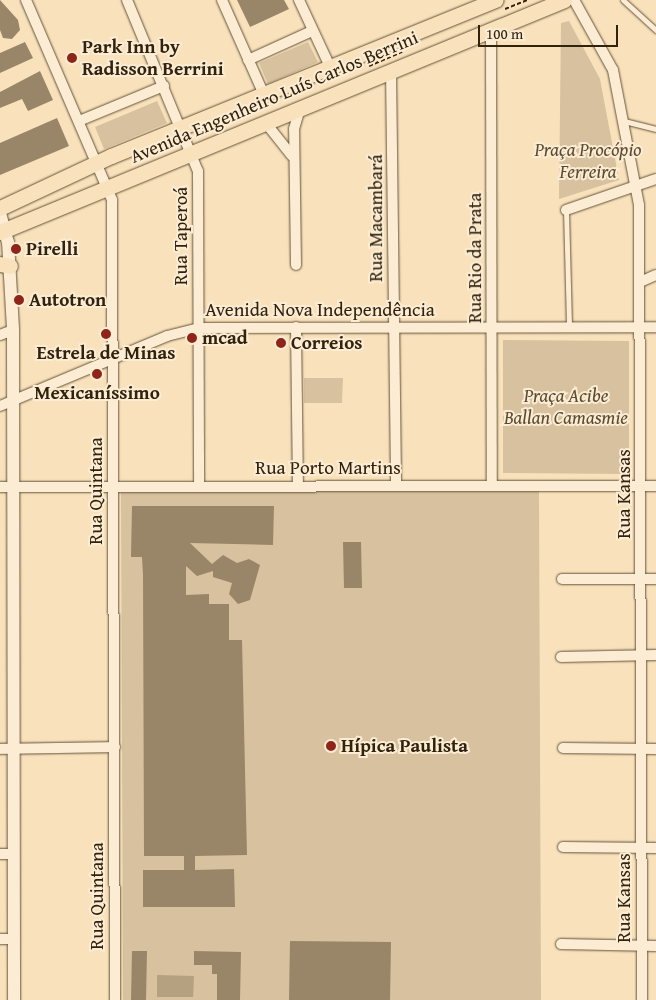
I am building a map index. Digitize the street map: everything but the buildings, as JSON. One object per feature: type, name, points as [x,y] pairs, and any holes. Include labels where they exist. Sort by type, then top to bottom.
[{"type":"main road","name":"Avenida Engenheiro Luís Carlos Berrini","points":[[0,208],[98,162],[184,130],[264,95],[496,0]]},
{"type":"main road","name":"Avenida Engenheiro Luís Carlos Berrini","points":[[4,231],[564,0]]},
{"type":"street","name":"Rua Quintana","points":[[26,0],[98,162],[112,200],[115,747],[114,1000]]},
{"type":"street","name":"Rua Taperoá","points":[[127,0],[184,130],[192,154],[200,195],[198,328],[199,486]]},
{"type":"street","points":[[222,0],[264,95]]},
{"type":"street","points":[[299,0],[331,69]]},
{"type":"street","name":"Rua Kansas","points":[[574,0],[613,70],[636,188],[640,282],[642,1000]]},
{"type":"street","name":"Rua Rio da Prata","points":[[491,29],[492,486]]},
{"type":"street","points":[[248,60],[312,30]]},
{"type":"street","name":"Rua Macambará","points":[[391,70],[396,486]]},
{"type":"street","points":[[80,122],[164,86]]},
{"type":"street","points":[[296,265],[294,129],[300,108]]},
{"type":"street","points":[[265,122],[284,140],[294,164]]},
{"type":"street","points":[[566,210],[636,188],[656,179]]},
{"type":"street","points":[[0,213],[4,231],[5,265],[13,330],[14,1000]]},
{"type":"street","points":[[640,282],[656,275]]},
{"type":"street","points":[[296,327],[298,486]]},
{"type":"street","name":"Avenida Nova Independência","points":[[0,406],[113,360],[166,336],[198,328],[656,327]]},
{"type":"street","points":[[0,335],[13,330]]},
{"type":"street","name":"Rua Porto Martins","points":[[0,486],[656,486]]},
{"type":"street","points":[[562,579],[656,579]]},
{"type":"street","points":[[561,657],[656,655]]},
{"type":"street","points":[[0,749],[115,747]]},
{"type":"street","points":[[563,748],[656,749]]},
{"type":"street","points":[[563,847],[656,848]]},
{"type":"street","points":[[0,854],[14,854]]},
{"type":"street","points":[[0,939],[14,939]]},
{"type":"street","points":[[561,944],[656,946]]},
{"type":"lane","points":[[623,0],[656,30]]},
{"type":"lane","points":[[624,121],[656,129]]},
{"type":"lane","points":[[566,210],[569,327]]},
{"type":"green space","name":"Praça Procópio Ferreira","points":[[569,21],[600,79],[619,180],[559,199],[561,23]]},
{"type":"green space","points":[[308,42],[318,62],[268,84],[259,63]]},
{"type":"green space","points":[[157,101],[167,123],[104,149],[95,127]]},
{"type":"green space","name":"Praça Acibe Ballan Camasmie","points":[[503,340],[629,341],[629,474],[503,473]]},
{"type":"green space","points":[[304,378],[343,378],[342,403],[304,403]]},
{"type":"green space","name":"Hípica Paulista","points":[[121,490],[539,491],[541,1000],[123,1000]]},
{"type":"shaded area","points":[[157,975],[194,976],[193,997],[157,997]]},
{"type":"place","name":"Park Inn by Radisson Berrini","points":[[72,58]]},
{"type":"place","name":"Pirelli","points":[[16,249]]},
{"type":"place","name":"Autotron","points":[[19,300]]},
{"type":"place","name":"Estrela de Minas","points":[[106,334]]},
{"type":"place","name":"mcad","points":[[192,338]]},
{"type":"place","name":"Correios","points":[[281,343]]},
{"type":"place","name":"Mexicaníssimo","points":[[97,374]]},
{"type":"place","name":"Hípica Paulista","points":[[331,746]]}]
